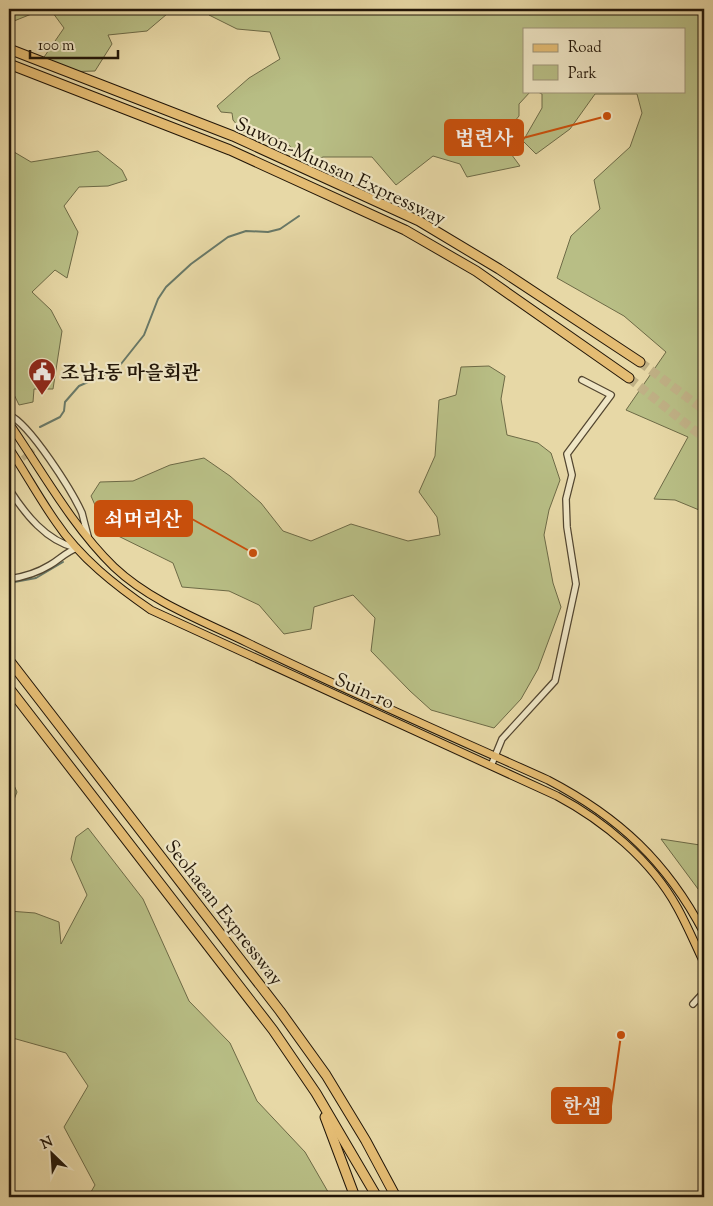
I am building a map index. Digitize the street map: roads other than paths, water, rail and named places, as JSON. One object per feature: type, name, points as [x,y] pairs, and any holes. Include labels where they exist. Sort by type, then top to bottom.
[{"type":"highway","name":"Suwon-Munsan Expressway","points":[[9,49],[232,136],[419,221],[499,269],[640,362]]},
{"type":"highway","name":"Suwon-Munsan Expressway","points":[[9,64],[230,150],[405,230],[476,271],[629,378]]},
{"type":"highway","name":"Seohaean Expressway","points":[[9,660],[280,1010],[326,1075],[366,1141],[396,1197]]},
{"type":"highway","name":"Seohaean Expressway","points":[[9,688],[273,1030],[316,1093],[377,1197]]},
{"type":"highway","points":[[316,1093],[355,1197]]},
{"type":"highway","points":[[366,1141],[401,1197]]},
{"type":"main road","name":"Suin-ro","points":[[9,423],[88,538],[114,567],[168,604],[279,658],[548,780],[583,799],[642,846],[687,899],[704,933]]},
{"type":"main road","name":"Suin-ro","points":[[9,448],[56,523],[77,548],[126,593],[152,610],[578,808],[628,848],[655,877],[677,906],[704,963]]},
{"type":"street","points":[[491,766],[502,739],[530,706],[555,681],[576,584],[566,527],[566,499],[572,475],[567,454],[611,395],[582,380]]},
{"type":"street","points":[[9,415],[34,437],[37,447],[73,497],[82,514],[88,538]]},
{"type":"street","points":[[9,489],[19,505],[54,540],[77,548]]},
{"type":"street","points":[[9,579],[32,575],[52,564],[65,553],[77,548]]},
{"type":"street","points":[[693,1004],[704,992]]},
{"type":"waterway","points":[[40,427],[60,417],[64,411],[65,402],[79,386],[117,369],[144,335],[158,299],[166,287],[191,264],[228,237],[246,231],[268,232],[280,229],[299,216]]},
{"type":"waterway","points":[[9,583],[36,578],[63,562]]},
{"type":"tunnel","points":[[640,362],[704,410]]},
{"type":"tunnel","points":[[629,378],[704,438]]},
{"type":"tunnel","points":[[9,469],[35,449]]},
{"type":"place","name":"법련사","points":[[607,116]]},
{"type":"place","name":"조남1동 마을회관","points":[[42,396]]},
{"type":"place","name":"쇠머리산","points":[[253,553]]},
{"type":"place","name":"한샘","points":[[621,1035]]}]
